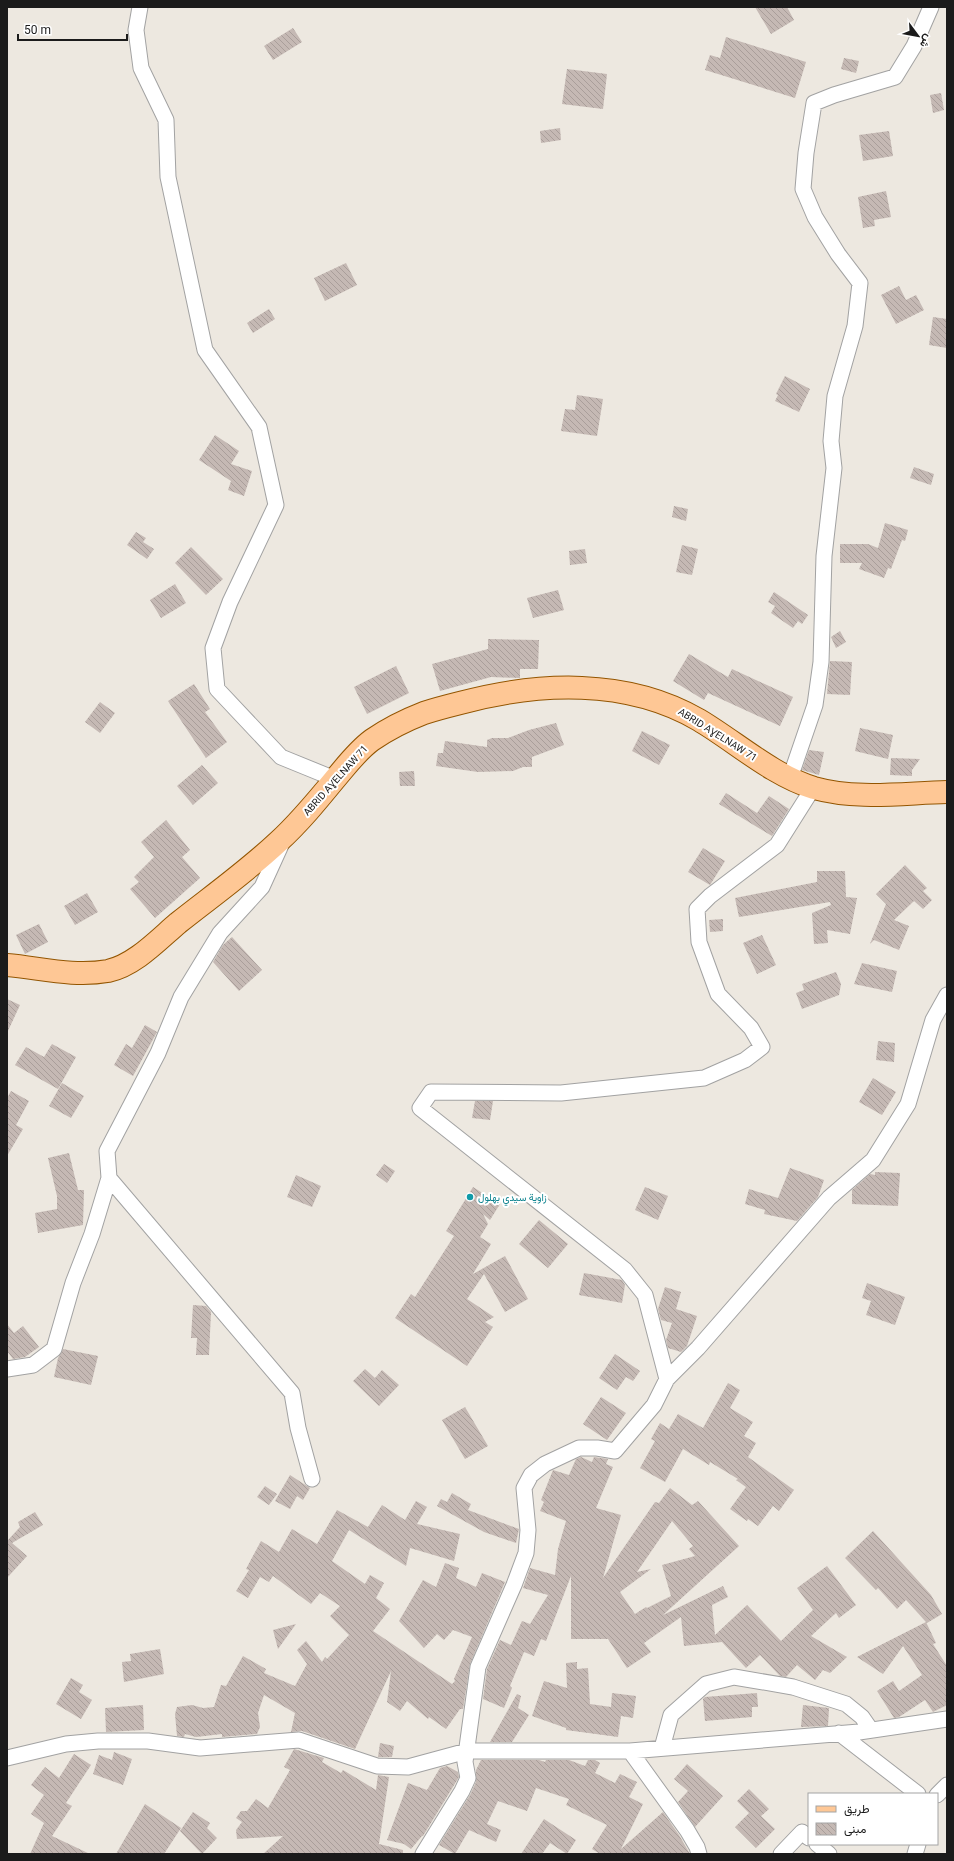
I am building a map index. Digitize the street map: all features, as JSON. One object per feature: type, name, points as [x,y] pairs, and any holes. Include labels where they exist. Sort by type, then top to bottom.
[{"type":"main road","name":"ABRID AƔELNAW 71","points":[[7,965],[57,973],[76,974],[111,970],[122,965],[148,948],[228,885],[286,834],[354,756],[371,741],[389,729],[424,713],[484,697],[527,689],[579,688],[636,694],[662,702],[698,720],[790,778],[813,788],[857,795],[947,792]]},
{"type":"street","points":[[140,7],[136,30],[140,68],[166,120],[168,177],[205,350],[259,427],[276,505],[230,602],[213,648],[217,689],[281,757],[335,779]]},
{"type":"street","points":[[790,778],[799,748],[815,705],[819,677],[821,662],[824,556],[834,468],[831,441],[835,396],[855,326],[860,283],[838,254],[815,218],[804,189],[806,154],[814,103],[834,95],[895,77],[914,46],[931,7]]},
{"type":"street","points":[[667,1379],[645,1295],[625,1270],[420,1108],[431,1092],[561,1093],[704,1078],[745,1060],[762,1047],[751,1028],[718,994],[699,942],[697,909],[710,896],[776,845],[813,788]]},
{"type":"street","points":[[7,1369],[33,1365],[54,1349],[73,1283],[92,1234],[108,1178],[107,1151],[158,1053],[181,997],[220,933],[262,887],[286,834]]},
{"type":"street","points":[[423,1854],[462,1792],[468,1778],[465,1762],[478,1667],[514,1586],[526,1553],[528,1530],[524,1488],[527,1481],[531,1475],[545,1464],[579,1448],[597,1448],[615,1451],[654,1405],[667,1379],[698,1348],[829,1198],[873,1160],[908,1104],[933,1020],[947,995]]},
{"type":"street","points":[[108,1178],[292,1393],[298,1428],[312,1479]]},
{"type":"street","points":[[662,1748],[672,1715],[706,1684],[734,1677],[793,1687],[846,1704],[862,1717],[872,1730]]},
{"type":"street","points":[[7,1758],[66,1744],[98,1741],[148,1741],[200,1748],[299,1740],[377,1766],[408,1767],[467,1751],[630,1751],[872,1730],[947,1719]]},
{"type":"street","points":[[839,1733],[917,1793]]},
{"type":"street","points":[[630,1751],[687,1830],[699,1854]]},
{"type":"street","points":[[938,1794],[947,1785]]},
{"type":"street","points":[[781,1854],[802,1832],[808,1837]]},
{"type":"street","points":[[818,1845],[829,1854]]},
{"type":"building","points":[[755,7],[787,7],[794,20],[771,34]]},
{"type":"building","points":[[293,28],[302,42],[273,60],[264,46]]},
{"type":"building","points":[[726,37],[806,62],[795,98],[705,70],[710,55],[720,58]]},
{"type":"building","points":[[844,58],[859,61],[856,73],[841,69]]},
{"type":"building","points":[[567,69],[607,74],[603,109],[562,104]]},
{"type":"building","points":[[941,93],[944,110],[933,113],[930,95]]},
{"type":"building","points":[[560,128],[561,140],[541,143],[540,131]]},
{"type":"building","points":[[889,131],[893,156],[863,161],[859,135]]},
{"type":"building","points":[[886,191],[891,217],[874,220],[875,226],[863,228],[858,197]]},
{"type":"building","points":[[346,263],[357,285],[325,301],[314,278]]},
{"type":"building","points":[[899,286],[906,300],[916,295],[924,310],[896,324],[881,295]]},
{"type":"building","points":[[269,309],[275,319],[253,333],[247,323]]},
{"type":"building","points":[[933,317],[947,319],[947,348],[929,345]]},
{"type":"building","points":[[785,376],[810,389],[799,412],[775,401],[778,395],[776,394]]},
{"type":"building","points":[[577,395],[603,399],[597,436],[561,431],[565,409],[575,410]]},
{"type":"building","points":[[215,435],[239,451],[231,464],[252,471],[244,496],[228,490],[231,481],[199,460]]},
{"type":"building","points":[[914,467],[934,474],[931,485],[910,478]]},
{"type":"building","points":[[674,506],[688,509],[686,521],[672,517]]},
{"type":"building","points":[[885,523],[908,530],[905,541],[902,540],[891,569],[888,568],[884,578],[859,569],[862,563],[840,563],[840,544],[868,544],[878,548]]},
{"type":"building","points":[[136,532],[146,538],[143,542],[154,549],[147,559],[127,545]]},
{"type":"building","points":[[682,545],[698,549],[692,575],[676,572]]},
{"type":"building","points":[[191,547],[223,579],[206,595],[175,563]]},
{"type":"building","points":[[585,549],[587,563],[570,565],[569,551]]},
{"type":"building","points":[[175,584],[186,603],[161,618],[150,600]]},
{"type":"building","points":[[558,590],[564,610],[533,618],[527,598]]},
{"type":"building","points":[[774,592],[808,615],[802,624],[798,621],[793,628],[771,613],[775,606],[768,602]]},
{"type":"building","points":[[840,631],[846,642],[836,648],[831,637]]},
{"type":"building","points":[[488,639],[539,640],[538,669],[520,669],[520,678],[491,677],[440,691],[432,664],[488,649]]},
{"type":"building","points":[[689,654],[728,677],[732,669],[793,697],[780,726],[708,693],[704,700],[673,681]]},
{"type":"building","points":[[830,661],[852,662],[850,695],[827,694]]},
{"type":"building","points":[[396,666],[409,693],[367,714],[354,687]]},
{"type":"building","points":[[194,684],[210,709],[205,712],[227,742],[206,758],[168,701]]},
{"type":"building","points":[[100,702],[115,713],[100,733],[85,722]]},
{"type":"building","points":[[556,723],[564,745],[532,757],[532,767],[523,767],[513,771],[478,772],[436,766],[438,753],[443,753],[445,741],[487,747],[487,740],[492,738],[508,738],[529,730]]},
{"type":"building","points":[[860,728],[893,735],[888,759],[855,751]]},
{"type":"building","points":[[642,731],[670,745],[659,765],[632,751]]},
{"type":"building","points":[[809,750],[824,752],[819,775],[802,770]]},
{"type":"building","points":[[891,758],[920,759],[912,770],[912,776],[890,775]]},
{"type":"building","points":[[202,765],[218,783],[193,805],[177,786]]},
{"type":"building","points":[[414,771],[415,786],[400,786],[399,772]]},
{"type":"building","points":[[726,793],[757,813],[769,796],[789,809],[772,836],[719,804]]},
{"type":"building","points":[[166,820],[190,850],[182,857],[200,878],[155,918],[130,889],[139,882],[134,877],[154,857],[141,842]]},
{"type":"building","points":[[703,848],[725,861],[710,885],[688,872]]},
{"type":"building","points":[[905,865],[927,888],[923,891],[932,900],[923,909],[914,901],[894,920],[909,926],[899,950],[874,940],[870,944],[886,904],[876,894]]},
{"type":"building","points":[[817,871],[845,871],[846,897],[857,898],[850,934],[827,930],[828,943],[814,944],[812,913],[831,905],[830,902],[739,917],[735,898],[817,882]]},
{"type":"building","points":[[87,893],[98,912],[75,925],[64,906]]},
{"type":"building","points":[[723,919],[723,931],[710,932],[709,920]]},
{"type":"building","points":[[39,924],[48,942],[25,954],[16,935]]},
{"type":"building","points":[[762,935],[776,965],[757,974],[743,943]]},
{"type":"building","points":[[232,937],[262,970],[239,991],[213,962],[223,945]]},
{"type":"building","points":[[862,963],[897,971],[892,992],[854,984]]},
{"type":"building","points":[[836,972],[841,984],[839,995],[802,1009],[796,993],[804,990],[802,984]]},
{"type":"building","points":[[7,999],[20,1005],[7,1033]]},
{"type":"building","points":[[145,1025],[157,1032],[133,1076],[114,1065],[126,1044],[132,1048]]},
{"type":"building","points":[[878,1041],[895,1043],[894,1062],[876,1060]]},
{"type":"building","points":[[52,1044],[76,1057],[58,1089],[15,1065],[26,1047],[44,1057]]},
{"type":"building","points":[[873,1078],[896,1092],[882,1115],[859,1102]]},
{"type":"building","points":[[62,1083],[84,1096],[71,1118],[49,1106]]},
{"type":"building","points":[[11,1091],[29,1101],[16,1125],[23,1129],[7,1156],[7,1098]]},
{"type":"building","points":[[475,1101],[493,1101],[490,1120],[472,1118]]},
{"type":"building","points":[[69,1153],[78,1190],[84,1190],[83,1225],[38,1233],[35,1213],[57,1209],[57,1196],[48,1158]]},
{"type":"building","points":[[384,1164],[395,1171],[387,1183],[376,1175]]},
{"type":"building","points":[[790,1168],[824,1180],[818,1197],[797,1221],[764,1214],[765,1210],[745,1204],[749,1189],[778,1198]]},
{"type":"building","points":[[875,1172],[900,1173],[898,1206],[852,1204],[852,1190],[870,1174],[875,1175]]},
{"type":"building","points":[[296,1175],[321,1186],[312,1207],[287,1197]]},
{"type":"building","points":[[473,1187],[500,1204],[490,1220],[483,1214],[488,1224],[480,1237],[491,1244],[473,1274],[505,1256],[528,1299],[505,1312],[484,1274],[467,1299],[494,1317],[485,1322],[493,1327],[467,1366],[395,1318],[411,1294],[415,1297],[454,1236],[446,1231]]},
{"type":"building","points":[[645,1187],[668,1196],[658,1220],[635,1210]]},
{"type":"building","points":[[539,1220],[568,1244],[548,1268],[519,1244]]},
{"type":"building","points":[[584,1273],[622,1280],[625,1285],[622,1303],[579,1295]]},
{"type":"building","points":[[867,1283],[905,1297],[895,1325],[866,1315],[871,1301],[862,1298]]},
{"type":"building","points":[[665,1287],[681,1292],[676,1309],[697,1316],[687,1346],[681,1352],[668,1348],[666,1340],[672,1323],[661,1320],[658,1309]]},
{"type":"building","points":[[193,1305],[206,1306],[211,1312],[209,1355],[196,1355],[197,1338],[191,1338]]},
{"type":"building","points":[[7,1324],[14,1333],[23,1326],[39,1347],[25,1357],[13,1359],[7,1351]]},
{"type":"building","points":[[63,1349],[98,1356],[91,1385],[54,1377],[58,1358]]},
{"type":"building","points":[[615,1354],[640,1371],[633,1381],[626,1377],[617,1390],[599,1378]]},
{"type":"building","points":[[365,1369],[375,1378],[382,1370],[399,1385],[379,1406],[353,1381]]},
{"type":"building","points":[[728,1383],[740,1390],[730,1408],[753,1422],[744,1436],[756,1443],[748,1457],[794,1490],[779,1511],[773,1506],[758,1526],[748,1519],[747,1521],[730,1509],[746,1487],[736,1480],[738,1479],[710,1462],[709,1465],[683,1449],[665,1482],[640,1468],[655,1441],[651,1439],[660,1423],[669,1429],[678,1414],[703,1428]]},
{"type":"building","points":[[601,1397],[626,1413],[607,1440],[583,1424]]},
{"type":"building","points":[[465,1407],[488,1446],[465,1459],[442,1420]]},
{"type":"building","points":[[581,1457],[592,1462],[594,1457],[608,1459],[606,1464],[613,1467],[596,1508],[621,1515],[603,1578],[655,1502],[659,1503],[670,1488],[692,1505],[698,1501],[739,1546],[663,1615],[723,1586],[728,1597],[712,1605],[715,1635],[747,1605],[781,1641],[813,1610],[797,1588],[827,1566],[856,1605],[839,1618],[836,1613],[811,1636],[847,1657],[830,1673],[823,1670],[815,1680],[797,1665],[786,1677],[780,1676],[760,1655],[746,1668],[722,1642],[684,1646],[681,1617],[644,1643],[651,1652],[627,1668],[608,1639],[571,1639],[571,1576],[546,1641],[541,1639],[534,1656],[524,1652],[510,1686],[512,1688],[504,1708],[483,1699],[487,1669],[500,1640],[511,1645],[522,1621],[530,1624],[548,1595],[523,1588],[530,1568],[555,1575],[558,1549],[566,1521],[540,1511],[544,1502],[541,1500],[553,1470],[569,1475],[576,1459]],"holes":[[[672,1521],[693,1546],[689,1549],[695,1556],[662,1565],[671,1596],[647,1608],[646,1607],[635,1614],[620,1592],[651,1569],[637,1572]]]},
{"type":"building","points":[[290,1475],[310,1488],[303,1500],[297,1496],[290,1509],[275,1501]]},
{"type":"building","points":[[265,1486],[277,1494],[269,1505],[257,1497]]},
{"type":"building","points":[[452,1493],[471,1504],[468,1510],[519,1529],[516,1543],[484,1532],[437,1506],[441,1499],[447,1502]]},
{"type":"building","points":[[416,1501],[427,1507],[417,1524],[460,1534],[454,1561],[410,1548],[406,1566],[349,1530],[332,1561],[365,1584],[370,1575],[384,1583],[376,1598],[390,1609],[373,1631],[452,1684],[455,1681],[454,1679],[472,1637],[453,1630],[444,1640],[437,1634],[424,1648],[399,1621],[423,1580],[436,1587],[445,1563],[459,1568],[456,1578],[476,1587],[482,1573],[505,1582],[470,1664],[463,1709],[460,1709],[446,1729],[429,1717],[428,1719],[407,1701],[400,1711],[387,1702],[391,1671],[355,1749],[302,1731],[291,1732],[295,1713],[264,1695],[258,1713],[260,1727],[257,1734],[222,1737],[222,1734],[196,1737],[185,1734],[184,1737],[177,1736],[175,1714],[177,1707],[192,1705],[203,1708],[214,1707],[221,1685],[226,1686],[243,1656],[266,1669],[264,1673],[295,1686],[307,1664],[297,1650],[306,1641],[322,1662],[325,1657],[327,1659],[349,1635],[330,1616],[340,1606],[320,1593],[311,1604],[273,1576],[269,1582],[260,1577],[248,1598],[236,1591],[249,1570],[246,1569],[261,1541],[279,1552],[292,1529],[317,1544],[337,1510],[368,1527],[382,1505],[405,1520]]},
{"type":"building","points":[[35,1512],[43,1525],[12,1543],[27,1556],[7,1578],[7,1539],[8,1540],[20,1527],[18,1522]]},
{"type":"building","points":[[873,1531],[931,1595],[942,1614],[927,1623],[906,1600],[897,1609],[878,1588],[876,1590],[845,1558]]},
{"type":"building","points":[[926,1622],[936,1643],[933,1644],[947,1666],[947,1705],[933,1712],[925,1700],[899,1717],[894,1718],[877,1691],[893,1681],[899,1691],[922,1675],[903,1646],[883,1674],[857,1657]]},
{"type":"building","points":[[296,1624],[278,1649],[273,1630]]},
{"type":"building","points":[[160,1649],[164,1674],[124,1682],[122,1662],[131,1661],[130,1654]]},
{"type":"building","points":[[577,1662],[577,1669],[588,1668],[590,1704],[611,1707],[612,1693],[636,1696],[633,1718],[621,1716],[618,1737],[566,1730],[566,1728],[532,1716],[544,1681],[567,1688],[566,1663]]},
{"type":"building","points":[[71,1678],[83,1685],[79,1692],[92,1700],[81,1719],[56,1704]]},
{"type":"building","points":[[757,1693],[758,1707],[752,1707],[752,1717],[705,1721],[703,1699],[705,1697]]},
{"type":"building","points":[[517,1694],[521,1696],[518,1708],[529,1715],[512,1742],[490,1742]]},
{"type":"building","points":[[143,1705],[144,1730],[106,1732],[105,1708]]},
{"type":"building","points":[[803,1705],[829,1708],[828,1726],[801,1727]]},
{"type":"building","points":[[380,1743],[394,1746],[392,1757],[378,1757]]},
{"type":"building","points":[[294,1749],[324,1758],[322,1762],[341,1773],[343,1770],[376,1790],[378,1775],[389,1777],[379,1844],[403,1850],[403,1854],[263,1854],[283,1836],[237,1839],[236,1830],[242,1822],[236,1818],[241,1811],[247,1811],[256,1799],[268,1808],[290,1770],[284,1767]]},
{"type":"building","points":[[114,1752],[132,1759],[123,1785],[93,1774],[99,1755],[112,1760]]},
{"type":"building","points":[[74,1754],[91,1765],[66,1803],[72,1806],[52,1836],[90,1854],[30,1854],[44,1823],[31,1814],[44,1795],[31,1785],[45,1767],[59,1778]]},
{"type":"building","points":[[481,1760],[539,1760],[545,1762],[546,1760],[569,1760],[585,1766],[588,1760],[595,1760],[600,1763],[595,1773],[615,1783],[620,1774],[637,1782],[629,1797],[643,1804],[621,1849],[663,1812],[690,1854],[600,1854],[592,1849],[607,1825],[566,1805],[569,1799],[536,1788],[527,1811],[498,1801],[487,1824],[501,1830],[496,1842],[469,1830],[455,1854],[439,1845],[470,1795],[476,1782],[476,1770]]},
{"type":"building","points":[[687,1764],[723,1796],[695,1827],[678,1802],[688,1791],[674,1779]]},
{"type":"building","points":[[447,1766],[458,1772],[459,1777],[423,1836],[411,1849],[404,1844],[387,1840],[408,1783],[427,1790],[440,1768]]},
{"type":"building","points":[[749,1789],[769,1809],[761,1816],[775,1829],[756,1848],[735,1827],[749,1813],[737,1801]]},
{"type":"building","points":[[145,1804],[181,1828],[164,1854],[116,1854]]},
{"type":"building","points":[[193,1812],[210,1823],[207,1828],[217,1838],[202,1854],[180,1831]]},
{"type":"building","points":[[544,1819],[576,1840],[567,1854],[550,1843],[542,1854],[521,1854]]},
{"type":"place","name":"زاوية سيدي بهلول","points":[[470,1197]]}]
